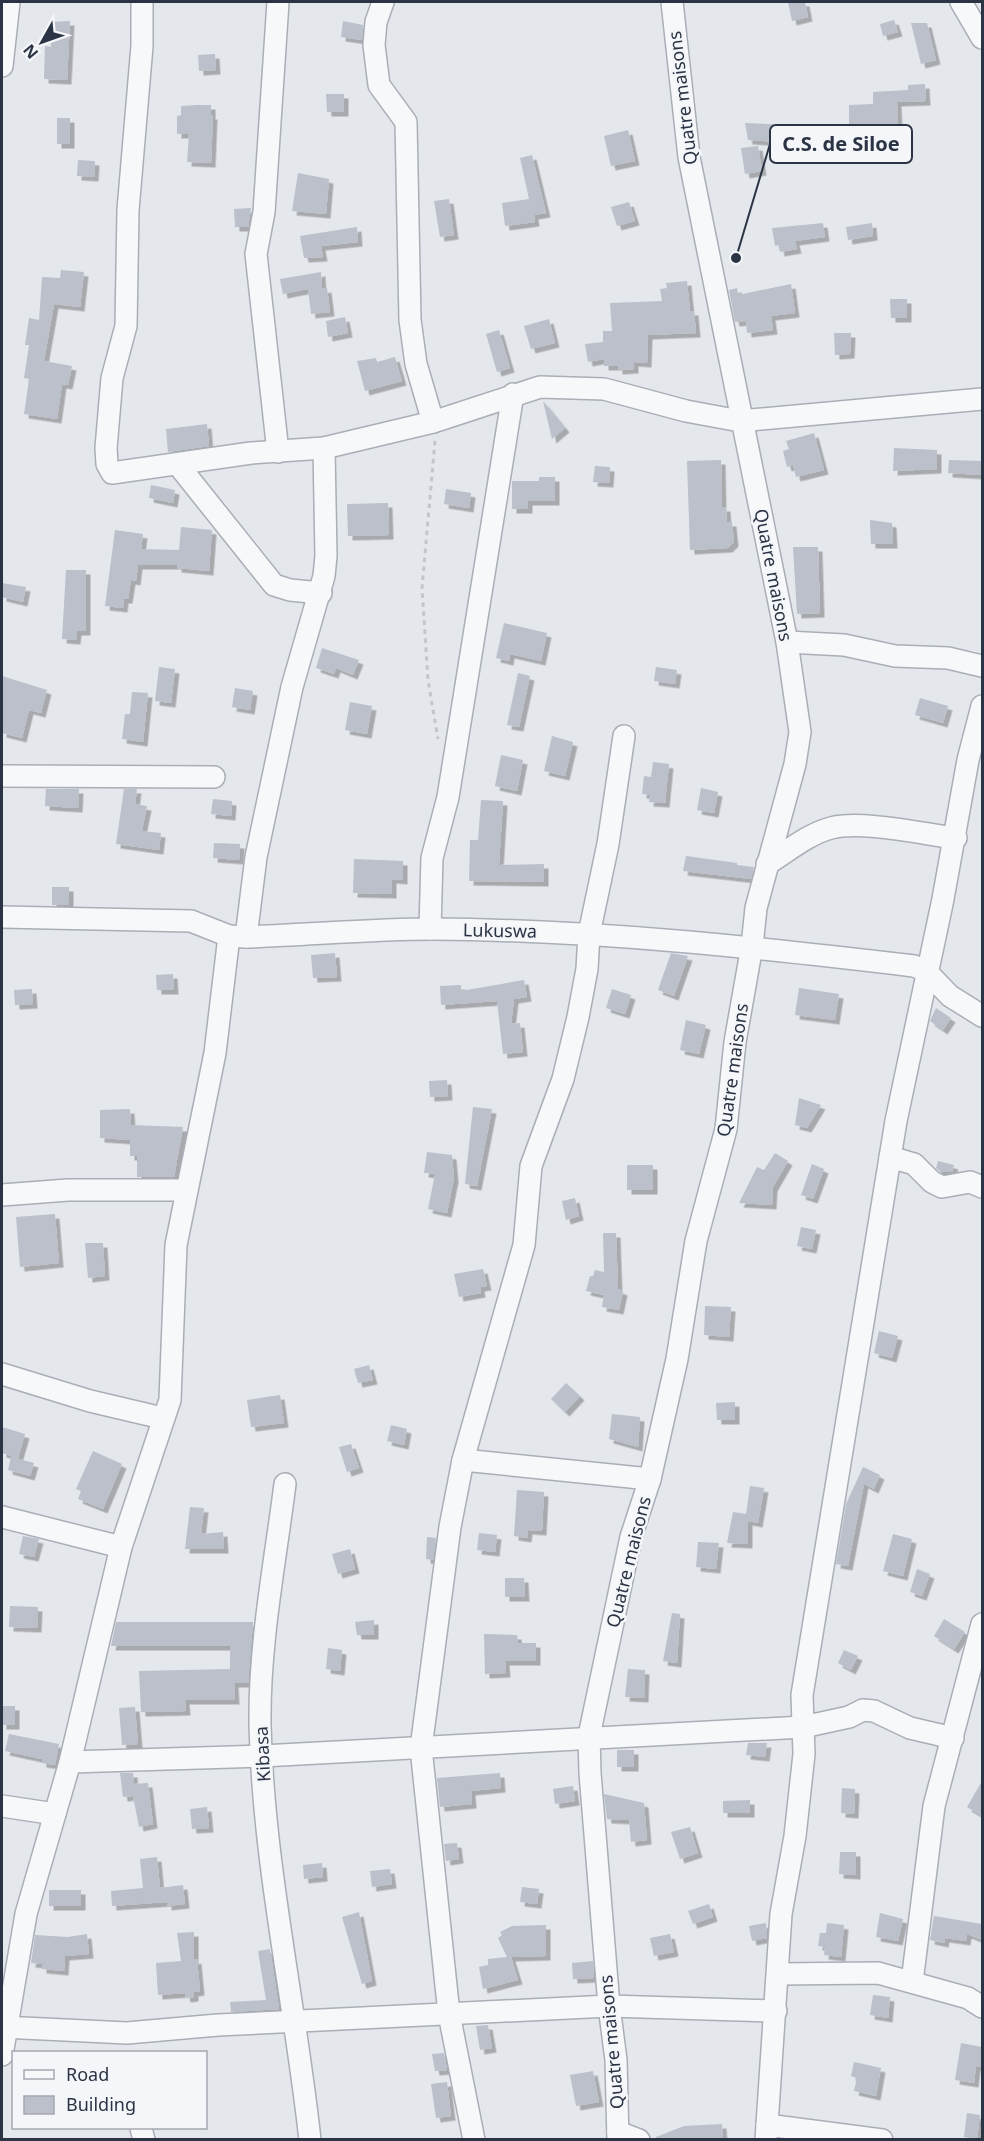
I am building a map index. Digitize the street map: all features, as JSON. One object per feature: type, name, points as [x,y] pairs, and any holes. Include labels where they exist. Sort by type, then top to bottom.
[{"type":"street","points":[[2,66],[9,2]]},
{"type":"street","points":[[142,2],[142,46],[128,210],[126,326],[112,378],[107,464],[112,473],[324,448],[433,422],[540,387],[604,389],[686,411],[740,421],[982,399]]},
{"type":"street","points":[[278,2],[264,212],[256,254],[278,452]]},
{"type":"street","points":[[383,2],[376,22],[374,45],[379,85],[406,122],[410,320],[416,364],[433,422]]},
{"type":"street","name":"Quatre maisons","points":[[618,2136],[616,2060],[609,2006],[589,1736],[631,1537],[650,1479],[677,1359],[696,1241],[726,1129],[735,1042],[752,946],[756,908],[795,764],[800,732],[787,642],[740,421],[689,157],[672,2]]},
{"type":"street","points":[[961,2],[982,38]]},
{"type":"street","points":[[430,929],[432,858],[448,797],[513,394]]},
{"type":"street","points":[[2,2055],[4,2028],[26,1914],[70,1762],[121,1547],[162,1418],[170,1400],[174,1262],[185,1190],[203,1119],[238,936],[292,687],[321,592],[326,556],[324,448]]},
{"type":"street","points":[[179,466],[274,585],[290,590],[321,592]]},
{"type":"street","points":[[787,642],[858,647],[871,653],[896,656],[948,658],[982,666]]},
{"type":"street","points":[[882,2139],[766,2132],[783,1897],[795,1836],[804,1754],[802,1695],[890,1157],[926,971],[956,838],[968,760],[982,706]]},
{"type":"street","points":[[474,2139],[449,2014],[421,1748],[450,1527],[463,1460],[515,1286],[524,1245],[531,1166],[563,1078],[578,1017],[587,969],[589,934],[608,844],[624,736]]},
{"type":"street","points":[[2,776],[214,777]]},
{"type":"street","points":[[767,864],[814,835],[832,828],[850,826],[956,838]]},
{"type":"street","name":"Lukuswa","points":[[2,917],[191,921],[238,936],[430,929],[589,934],[752,946],[914,966],[926,971]]},
{"type":"street","points":[[926,971],[951,996],[982,1016]]},
{"type":"street","points":[[890,1157],[914,1164],[932,1182],[942,1186],[970,1182],[982,1187]]},
{"type":"street","points":[[2,1195],[68,1190],[185,1190]]},
{"type":"street","points":[[2,1374],[100,1403],[162,1418]]},
{"type":"street","points":[[463,1460],[650,1479]]},
{"type":"street","name":"Kibasa","points":[[285,1484],[262,1673],[262,1756],[267,1835],[284,1971],[294,2023],[310,2139]]},
{"type":"street","points":[[2,1517],[121,1547]]},
{"type":"street","points":[[912,1982],[930,1832],[982,1624]]},
{"type":"street","points":[[70,1762],[262,1756],[589,1736],[803,1727],[849,1717],[863,1710],[874,1711],[910,1728],[953,1738]]},
{"type":"street","points":[[2,1806],[55,1814]]},
{"type":"street","points":[[778,1974],[878,1973],[968,1998],[982,2007]]},
{"type":"street","points":[[4,2028],[128,2043],[218,2025],[609,2006],[776,2012]]},
{"type":"street","points":[[618,2136],[639,2139]]},
{"type":"path","points":[[433,422],[435,453],[422,588],[428,680],[439,748]]},
{"type":"building","points":[[788,2],[805,2],[808,17],[792,21]]},
{"type":"building","points":[[894,20],[898,32],[883,36],[880,24]]},
{"type":"building","points":[[70,21],[67,80],[44,79],[45,46],[51,47],[50,22]]},
{"type":"building","points":[[343,21],[363,25],[362,40],[341,37]]},
{"type":"building","points":[[911,23],[927,23],[936,60],[921,64]]},
{"type":"building","points":[[215,54],[216,70],[199,71],[198,55]]},
{"type":"building","points":[[925,84],[926,101],[897,102],[898,124],[888,125],[887,149],[868,148],[869,125],[849,126],[849,105],[873,104],[873,92],[908,90],[908,85]]},
{"type":"building","points":[[326,94],[344,94],[344,112],[327,112]]},
{"type":"building","points":[[211,105],[211,115],[213,115],[211,163],[187,162],[189,134],[177,134],[177,116],[181,115],[181,106]]},
{"type":"building","points":[[57,118],[70,118],[70,144],[57,144]]},
{"type":"building","points":[[745,123],[792,125],[791,143],[748,140]]},
{"type":"building","points":[[628,130],[635,161],[611,166],[604,136]]},
{"type":"building","points":[[758,146],[762,171],[745,174],[741,148]]},
{"type":"building","points":[[532,155],[546,213],[534,215],[535,222],[505,226],[502,203],[529,199],[520,158]]},
{"type":"building","points":[[78,160],[95,161],[94,177],[77,176]]},
{"type":"building","points":[[298,173],[329,179],[326,214],[292,211]]},
{"type":"building","points":[[449,199],[454,235],[440,237],[434,201]]},
{"type":"building","points":[[629,202],[635,221],[617,226],[611,207]]},
{"type":"building","points":[[251,208],[248,227],[235,227],[234,209]]},
{"type":"building","points":[[823,223],[825,237],[795,241],[797,249],[780,252],[779,245],[775,246],[772,228]]},
{"type":"building","points":[[872,223],[873,236],[848,240],[846,227]]},
{"type":"building","points":[[357,227],[358,242],[321,246],[323,257],[304,258],[300,236]]},
{"type":"building","points":[[61,270],[84,272],[80,307],[54,304],[44,361],[72,366],[68,385],[62,384],[57,419],[24,414],[29,379],[24,378],[29,345],[25,345],[29,318],[39,320],[42,277],[60,278]]},
{"type":"building","points":[[321,272],[322,289],[327,288],[330,312],[311,314],[308,289],[283,294],[280,279]]},
{"type":"building","points":[[687,281],[690,311],[694,311],[696,333],[648,335],[647,363],[634,362],[634,369],[618,370],[618,366],[604,366],[604,359],[588,362],[585,344],[603,342],[603,331],[612,331],[610,303],[662,301],[660,289],[667,288],[666,283]]},
{"type":"building","points":[[791,284],[795,313],[771,316],[773,330],[747,333],[746,321],[735,322],[729,290],[737,288],[738,295]]},
{"type":"building","points":[[890,299],[907,299],[907,318],[891,318]]},
{"type":"building","points":[[345,317],[348,333],[328,337],[326,321]]},
{"type":"building","points":[[549,319],[555,343],[531,349],[524,326]]},
{"type":"building","points":[[499,330],[510,368],[497,372],[486,334]]},
{"type":"building","points":[[834,333],[851,333],[850,354],[835,355]]},
{"type":"building","points":[[395,357],[402,381],[365,391],[357,361],[376,358],[377,362]]},
{"type":"building","points":[[543,401],[565,428],[552,439]]},
{"type":"building","points":[[207,424],[209,446],[168,452],[166,429]]},
{"type":"building","points":[[814,433],[824,470],[796,477],[793,465],[787,467],[783,451],[789,449],[786,441]]},
{"type":"building","points":[[894,448],[937,450],[937,469],[893,471]]},
{"type":"building","points":[[721,460],[722,507],[726,507],[727,522],[732,522],[734,542],[728,548],[690,550],[687,461]]},
{"type":"building","points":[[949,460],[982,461],[982,475],[948,473]]},
{"type":"building","points":[[595,466],[610,467],[609,483],[593,482]]},
{"type":"building","points":[[539,477],[555,477],[555,501],[528,501],[528,509],[512,509],[512,481],[539,481]]},
{"type":"building","points":[[151,485],[175,490],[173,503],[149,498]]},
{"type":"building","points":[[446,489],[471,493],[469,508],[444,504]]},
{"type":"building","points":[[388,503],[389,535],[348,536],[347,504]]},
{"type":"building","points":[[870,520],[892,523],[893,544],[871,544]]},
{"type":"building","points":[[181,527],[212,530],[209,571],[177,568],[177,565],[138,565],[136,581],[131,580],[128,599],[124,599],[123,608],[105,606],[115,530],[143,534],[141,549],[179,550]]},
{"type":"building","points":[[793,547],[818,547],[820,613],[797,614]]},
{"type":"building","points":[[66,570],[86,570],[86,631],[77,631],[76,640],[62,639]]},
{"type":"building","points":[[2,583],[26,587],[23,602],[2,597]]},
{"type":"building","points":[[504,623],[547,633],[541,661],[510,654],[509,661],[496,658]]},
{"type":"building","points":[[322,648],[359,660],[353,675],[336,668],[334,674],[316,668]]},
{"type":"building","points":[[159,667],[175,669],[171,703],[155,701]]},
{"type":"building","points":[[656,667],[677,670],[675,684],[654,681]]},
{"type":"building","points":[[518,673],[530,676],[519,727],[507,725]]},
{"type":"building","points":[[2,676],[47,690],[41,713],[29,710],[22,738],[2,733]]},
{"type":"building","points":[[235,688],[253,691],[250,710],[232,707]]},
{"type":"building","points":[[132,692],[148,693],[143,742],[122,739],[125,714],[130,714]]},
{"type":"building","points":[[920,698],[948,706],[943,723],[915,715]]},
{"type":"building","points":[[350,702],[372,706],[367,734],[345,730]]},
{"type":"building","points":[[552,736],[573,742],[565,776],[544,771]]},
{"type":"building","points":[[501,755],[523,760],[517,791],[495,786]]},
{"type":"building","points":[[653,762],[669,764],[665,803],[649,802],[650,795],[642,794],[644,776],[651,777]]},
{"type":"building","points":[[701,788],[718,792],[714,813],[697,810]]},
{"type":"building","points":[[46,789],[79,789],[78,808],[45,806]]},
{"type":"building","points":[[124,789],[137,789],[135,804],[147,806],[142,831],[161,833],[159,850],[116,844]]},
{"type":"building","points":[[213,799],[232,801],[231,816],[211,814]]},
{"type":"building","points":[[481,800],[503,801],[499,865],[544,864],[544,882],[469,881],[470,840],[478,840]]},
{"type":"building","points":[[214,843],[240,844],[239,860],[213,858]]},
{"type":"building","points":[[686,856],[754,867],[751,879],[683,871]]},
{"type":"building","points":[[354,859],[403,861],[403,880],[392,879],[392,894],[353,893]]},
{"type":"building","points":[[52,887],[69,887],[69,905],[52,905]]},
{"type":"building","points":[[335,953],[337,977],[313,978],[311,955]]},
{"type":"building","points":[[671,953],[688,956],[674,996],[658,990]]},
{"type":"building","points":[[173,974],[174,990],[157,990],[156,975]]},
{"type":"building","points":[[524,980],[527,997],[514,999],[511,1024],[520,1023],[523,1052],[503,1054],[497,1001],[441,1005],[440,986],[461,985],[461,991]]},
{"type":"building","points":[[799,988],[839,994],[835,1020],[795,1015]]},
{"type":"building","points":[[32,989],[33,1004],[15,1005],[14,990]]},
{"type":"building","points":[[612,989],[631,995],[625,1014],[606,1008]]},
{"type":"building","points":[[936,1008],[951,1018],[943,1030],[930,1021]]},
{"type":"building","points":[[686,1020],[706,1025],[699,1054],[680,1050]]},
{"type":"building","points":[[447,1080],[448,1096],[430,1097],[429,1081]]},
{"type":"building","points":[[799,1098],[821,1105],[807,1128],[795,1125]]},
{"type":"building","points":[[473,1107],[492,1109],[477,1186],[465,1184]]},
{"type":"building","points":[[130,1109],[131,1125],[183,1127],[174,1177],[137,1177],[137,1156],[130,1156],[130,1140],[100,1138],[100,1110]]},
{"type":"building","points":[[427,1152],[452,1155],[454,1178],[447,1213],[428,1209],[435,1174],[424,1173]]},
{"type":"building","points":[[775,1153],[788,1161],[773,1187],[772,1205],[739,1203],[757,1167],[764,1170]]},
{"type":"building","points":[[938,1161],[954,1165],[952,1172],[940,1172],[936,1168]]},
{"type":"building","points":[[812,1164],[824,1169],[813,1199],[801,1195]]},
{"type":"building","points":[[627,1165],[653,1165],[653,1190],[627,1190]]},
{"type":"building","points":[[575,1198],[579,1216],[566,1220],[562,1201]]},
{"type":"building","points":[[55,1214],[59,1263],[20,1267],[16,1217]]},
{"type":"building","points":[[801,1227],[816,1230],[812,1249],[797,1246]]},
{"type":"building","points":[[603,1233],[616,1233],[618,1289],[623,1291],[619,1310],[602,1307],[604,1295],[586,1291],[590,1276],[593,1276],[595,1270],[604,1272]]},
{"type":"building","points":[[85,1243],[103,1243],[105,1276],[88,1278]]},
{"type":"building","points":[[483,1269],[487,1286],[480,1287],[481,1293],[459,1297],[454,1274]]},
{"type":"building","points":[[705,1306],[731,1307],[729,1337],[704,1335]]},
{"type":"building","points":[[879,1331],[898,1336],[892,1358],[874,1353]]},
{"type":"building","points":[[369,1365],[373,1380],[358,1383],[354,1369]]},
{"type":"building","points":[[566,1383],[580,1396],[565,1412],[551,1399]]},
{"type":"building","points":[[280,1395],[284,1423],[251,1427],[247,1400]]},
{"type":"building","points":[[735,1402],[735,1420],[717,1420],[716,1403]]},
{"type":"building","points":[[612,1414],[640,1417],[638,1447],[609,1439]]},
{"type":"building","points":[[391,1425],[407,1429],[404,1445],[387,1441]]},
{"type":"building","points":[[2,1427],[25,1434],[18,1458],[2,1453]]},
{"type":"building","points":[[351,1444],[359,1468],[347,1472],[339,1447]]},
{"type":"building","points":[[93,1451],[122,1464],[103,1509],[78,1499],[81,1491],[76,1489]]},
{"type":"building","points":[[11,1457],[34,1463],[30,1476],[8,1470]]},
{"type":"building","points":[[863,1467],[880,1475],[874,1489],[864,1484],[848,1566],[836,1564],[846,1504]]},
{"type":"building","points":[[750,1486],[764,1488],[758,1523],[748,1521],[748,1544],[727,1543],[733,1512],[746,1514]]},
{"type":"building","points":[[517,1490],[544,1492],[542,1531],[528,1530],[527,1538],[514,1536]]},
{"type":"building","points":[[190,1507],[204,1508],[201,1534],[223,1532],[224,1549],[185,1549]]},
{"type":"building","points":[[479,1533],[497,1535],[495,1552],[477,1550]]},
{"type":"building","points":[[893,1534],[912,1539],[903,1576],[883,1571]]},
{"type":"building","points":[[23,1536],[39,1539],[34,1557],[19,1554]]},
{"type":"building","points":[[427,1537],[436,1538],[433,1560],[426,1559]]},
{"type":"building","points":[[698,1542],[719,1543],[716,1569],[696,1567]]},
{"type":"building","points":[[350,1549],[355,1569],[338,1574],[332,1554]]},
{"type":"building","points":[[917,1569],[930,1574],[922,1596],[910,1592]]},
{"type":"building","points":[[505,1578],[524,1578],[525,1597],[505,1597]]},
{"type":"building","points":[[10,1606],[38,1607],[37,1628],[9,1627]]},
{"type":"building","points":[[672,1613],[680,1614],[677,1663],[663,1661]]},
{"type":"building","points":[[944,1619],[965,1632],[954,1649],[934,1636]]},
{"type":"building","points":[[374,1620],[374,1635],[357,1635],[355,1622]]},
{"type":"building","points":[[116,1622],[253,1622],[248,1683],[234,1683],[235,1700],[185,1700],[186,1711],[141,1712],[139,1671],[230,1669],[230,1646],[111,1646]]},
{"type":"building","points":[[484,1634],[517,1635],[518,1643],[536,1643],[536,1661],[505,1661],[506,1673],[485,1674]]},
{"type":"building","points":[[328,1648],[342,1650],[340,1671],[326,1669]]},
{"type":"building","points":[[844,1650],[858,1656],[851,1670],[838,1663]]},
{"type":"building","points":[[628,1669],[645,1670],[644,1698],[625,1697]]},
{"type":"building","points":[[2,1706],[15,1706],[15,1725],[2,1725]]},
{"type":"building","points":[[135,1707],[138,1744],[122,1745],[119,1708]]},
{"type":"building","points":[[9,1734],[59,1744],[55,1765],[42,1763],[42,1759],[5,1751]]},
{"type":"building","points":[[748,1743],[767,1743],[765,1757],[746,1755]]},
{"type":"building","points":[[617,1750],[634,1750],[634,1767],[617,1767]]},
{"type":"building","points":[[120,1773],[133,1773],[134,1784],[148,1783],[153,1824],[139,1827],[133,1796],[123,1797]]},
{"type":"building","points":[[500,1773],[501,1788],[471,1791],[472,1804],[440,1807],[437,1778]]},
{"type":"building","points":[[982,1781],[982,1816],[967,1807]]},
{"type":"building","points":[[573,1786],[575,1801],[555,1804],[553,1789]]},
{"type":"building","points":[[842,1788],[855,1789],[854,1814],[841,1813]]},
{"type":"building","points":[[604,1794],[644,1803],[647,1840],[631,1842],[629,1820],[607,1819]]},
{"type":"building","points":[[750,1800],[750,1813],[723,1813],[723,1801]]},
{"type":"building","points":[[207,1807],[209,1828],[192,1829],[190,1809]]},
{"type":"building","points":[[690,1827],[698,1853],[680,1859],[671,1832]]},
{"type":"building","points":[[457,1843],[459,1859],[446,1861],[444,1844]]},
{"type":"building","points":[[840,1852],[856,1852],[856,1875],[839,1874]]},
{"type":"building","points":[[157,1857],[160,1888],[183,1885],[185,1904],[167,1906],[167,1902],[112,1906],[111,1891],[143,1888],[140,1859]]},
{"type":"building","points":[[322,1863],[323,1877],[304,1879],[303,1865]]},
{"type":"building","points":[[390,1869],[392,1884],[372,1887],[370,1871]]},
{"type":"building","points":[[522,1887],[539,1889],[537,1904],[520,1902]]},
{"type":"building","points":[[49,1890],[81,1890],[81,1906],[49,1906]]},
{"type":"building","points":[[709,1904],[713,1917],[693,1924],[688,1911]]},
{"type":"building","points":[[359,1912],[372,1981],[362,1984],[342,1917]]},
{"type":"building","points":[[880,1913],[903,1919],[898,1941],[876,1937]]},
{"type":"building","points":[[934,1916],[982,1924],[982,1940],[967,1934],[966,1941],[945,1938],[944,1943],[930,1940]]},
{"type":"building","points":[[766,1923],[767,1938],[752,1941],[749,1926]]},
{"type":"building","points":[[827,1923],[844,1925],[841,1957],[824,1955],[825,1947],[818,1946],[820,1933],[826,1933]]},
{"type":"building","points":[[546,1925],[546,1956],[511,1957],[518,1980],[483,1989],[479,1967],[488,1965],[488,1959],[507,1957],[498,1938],[502,1935],[500,1932],[512,1926]]},
{"type":"building","points":[[194,1932],[194,1960],[197,1959],[200,1991],[194,1992],[194,1997],[186,1998],[185,1993],[158,1995],[156,1963],[181,1961],[177,1933]]},
{"type":"building","points":[[87,1934],[89,1954],[65,1956],[64,1971],[42,1969],[42,1964],[31,1963],[35,1935],[68,1937]]},
{"type":"building","points":[[670,1934],[674,1952],[654,1956],[650,1938]]},
{"type":"building","points":[[270,1949],[279,2009],[231,2012],[230,2002],[266,2000],[258,1951]]},
{"type":"building","points":[[593,1961],[594,1978],[573,1979],[572,1963]]},
{"type":"building","points":[[873,1995],[890,1997],[888,2018],[870,2015]]},
{"type":"building","points":[[488,2025],[492,2048],[480,2050],[476,2026]]},
{"type":"building","points":[[961,2043],[982,2047],[982,2067],[976,2066],[974,2083],[955,2080]]},
{"type":"building","points":[[444,2053],[447,2070],[435,2071],[432,2054]]},
{"type":"building","points":[[854,2062],[881,2068],[876,2096],[854,2091],[857,2078],[851,2076]]},
{"type":"building","points":[[593,2071],[599,2102],[576,2106],[570,2075]]},
{"type":"building","points":[[447,2082],[451,2116],[436,2118],[431,2084]]},
{"type":"building","points":[[967,2113],[980,2115],[977,2139],[964,2137]]},
{"type":"building","points":[[722,2124],[723,2139],[656,2139],[656,2137],[684,2126]]},
{"type":"place","name":"C.S. de Siloe","points":[[736,258]]}]
